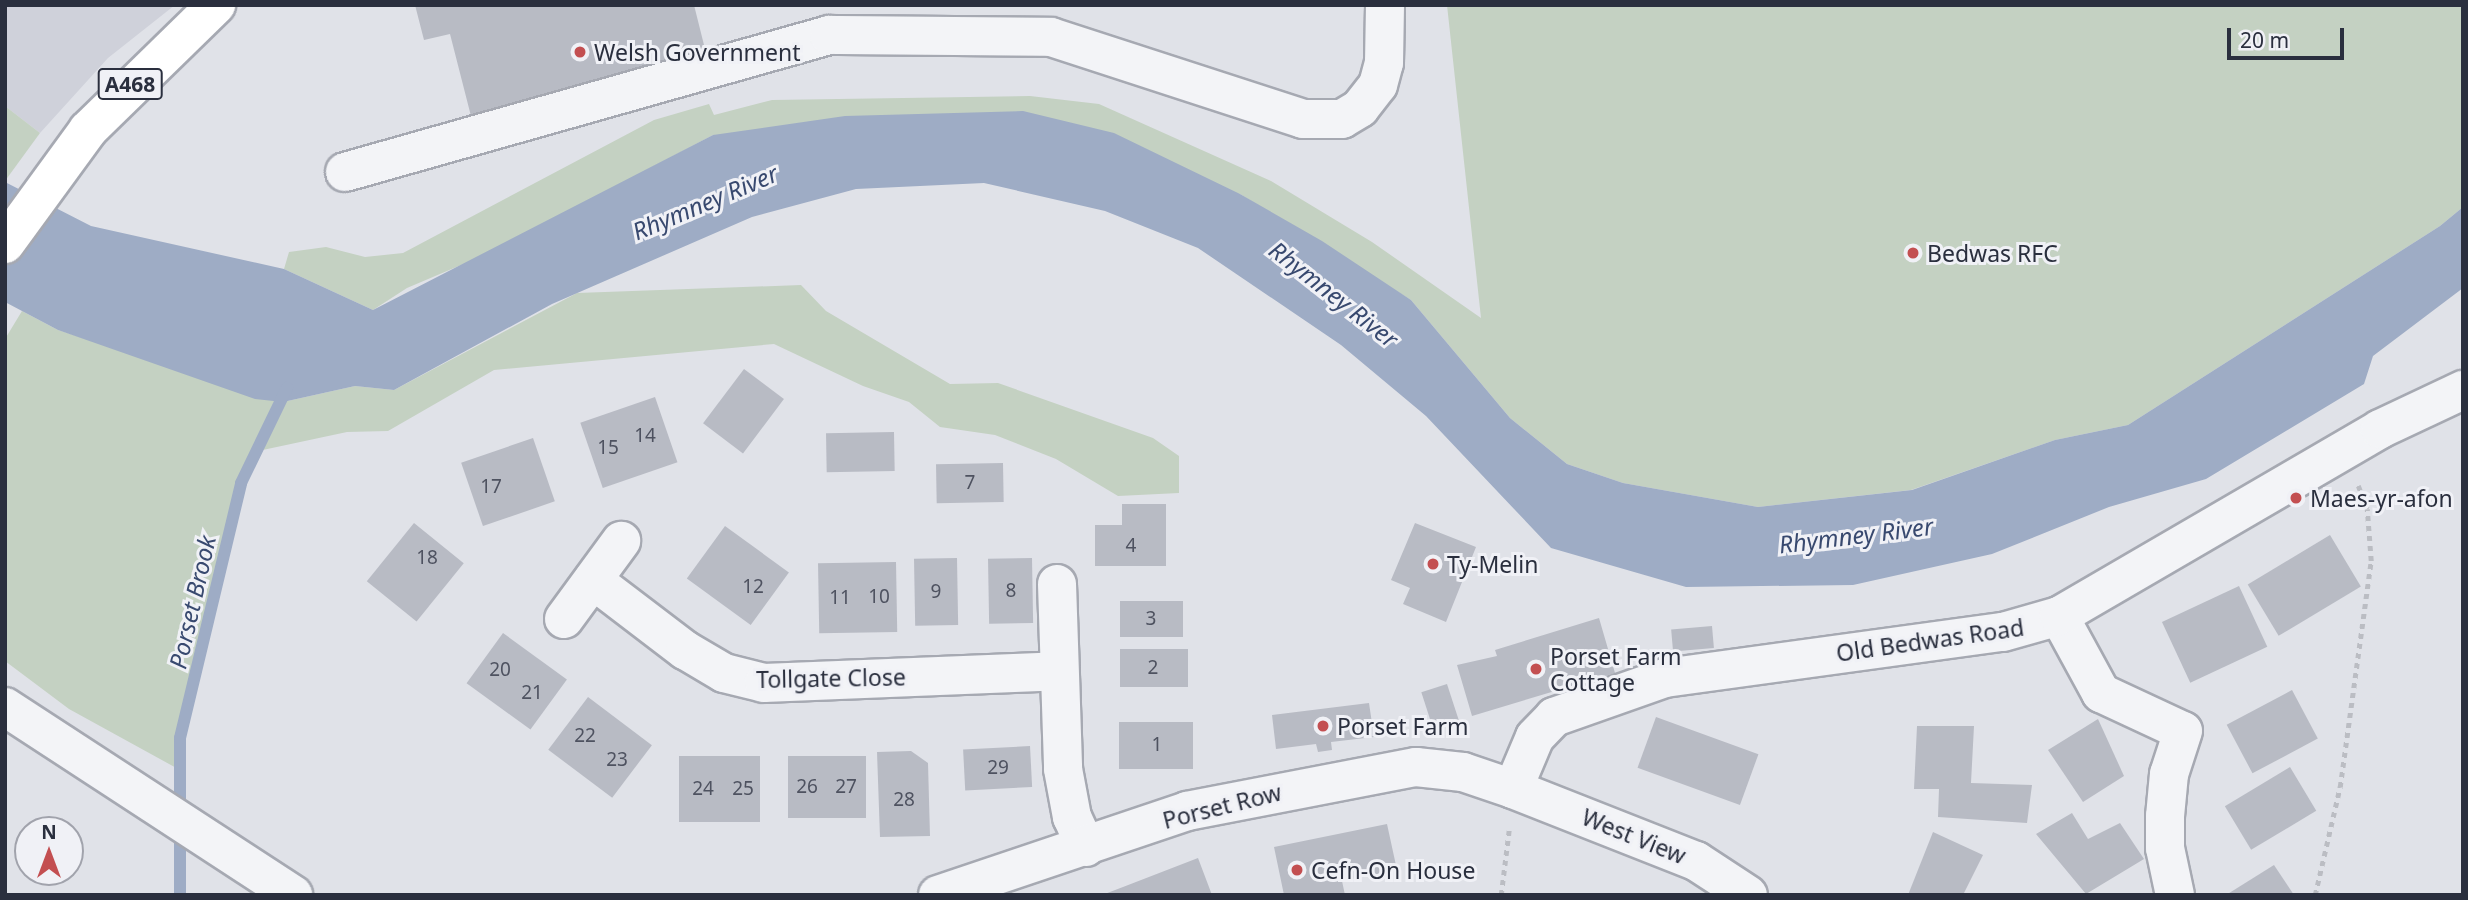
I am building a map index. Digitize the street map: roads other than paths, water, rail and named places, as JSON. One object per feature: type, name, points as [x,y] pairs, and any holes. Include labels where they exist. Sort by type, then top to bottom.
[{"type":"main road","name":"A468","points":[[5,244],[54,172],[119,95],[216,5]]},
{"type":"street","points":[[345,172],[829,35],[1051,37],[1303,118],[1342,118],[1360,107],[1378,85],[1384,63],[1385,5]]},
{"type":"street","name":"Old Bedwas Road","points":[[1514,789],[1535,737],[1554,717],[1665,678],[2003,632],[2059,616],[2345,449],[2463,390]]},
{"type":"street","points":[[564,619],[621,541]]},
{"type":"street","name":"Tollgate Close","points":[[593,580],[685,650],[724,673],[764,683],[1058,671]]},
{"type":"street","points":[[1057,584],[1058,671],[1066,792],[1086,847]]},
{"type":"street","points":[[2059,616],[2101,693],[2183,731],[2169,774],[2165,816],[2165,848],[2175,895]]},
{"type":"street","points":[[5,708],[293,895]]},
{"type":"street","points":[[5,742],[86,761]]},
{"type":"street","name":"Porset Row","points":[[938,895],[1198,808],[1391,768],[1442,768],[1514,789]]},
{"type":"street","name":"West View","points":[[1514,789],[1696,861],[1749,894]]},
{"type":"water","name":"Rhymney River","points":[[1023,111],[1114,133],[1240,194],[1322,241],[1411,300],[1510,418],[1567,464],[1623,483],[1758,507],[1912,490],[2055,440],[2128,425],[2440,226],[2463,207],[2463,288],[2373,356],[2364,384],[2206,479],[2109,507],[1992,554],[1853,585],[1686,587],[1551,548],[1426,416],[1341,345],[1198,248],[1105,211],[984,183],[856,189],[752,217],[552,304],[394,390],[355,386],[283,402],[255,399],[58,330],[5,302],[5,182],[91,226],[284,269],[373,310],[713,135],[845,116]]},
{"type":"waterway","name":"Porset Brook","points":[[180,895],[180,738],[241,483],[287,388]]},
{"type":"place","name":"Welsh Government","points":[[580,52]]},
{"type":"place","name":"Bedwas RFC","points":[[1913,253]]},
{"type":"place","name":"Maes-yr-afon","points":[[2296,498]]},
{"type":"place","name":"Ty-Melin","points":[[1433,564]]},
{"type":"place","name":"Porset Farm Cottage","points":[[1536,669]]},
{"type":"place","name":"Porset Farm","points":[[1323,726]]},
{"type":"place","name":"Cefn-On House","points":[[1297,870]]}]
